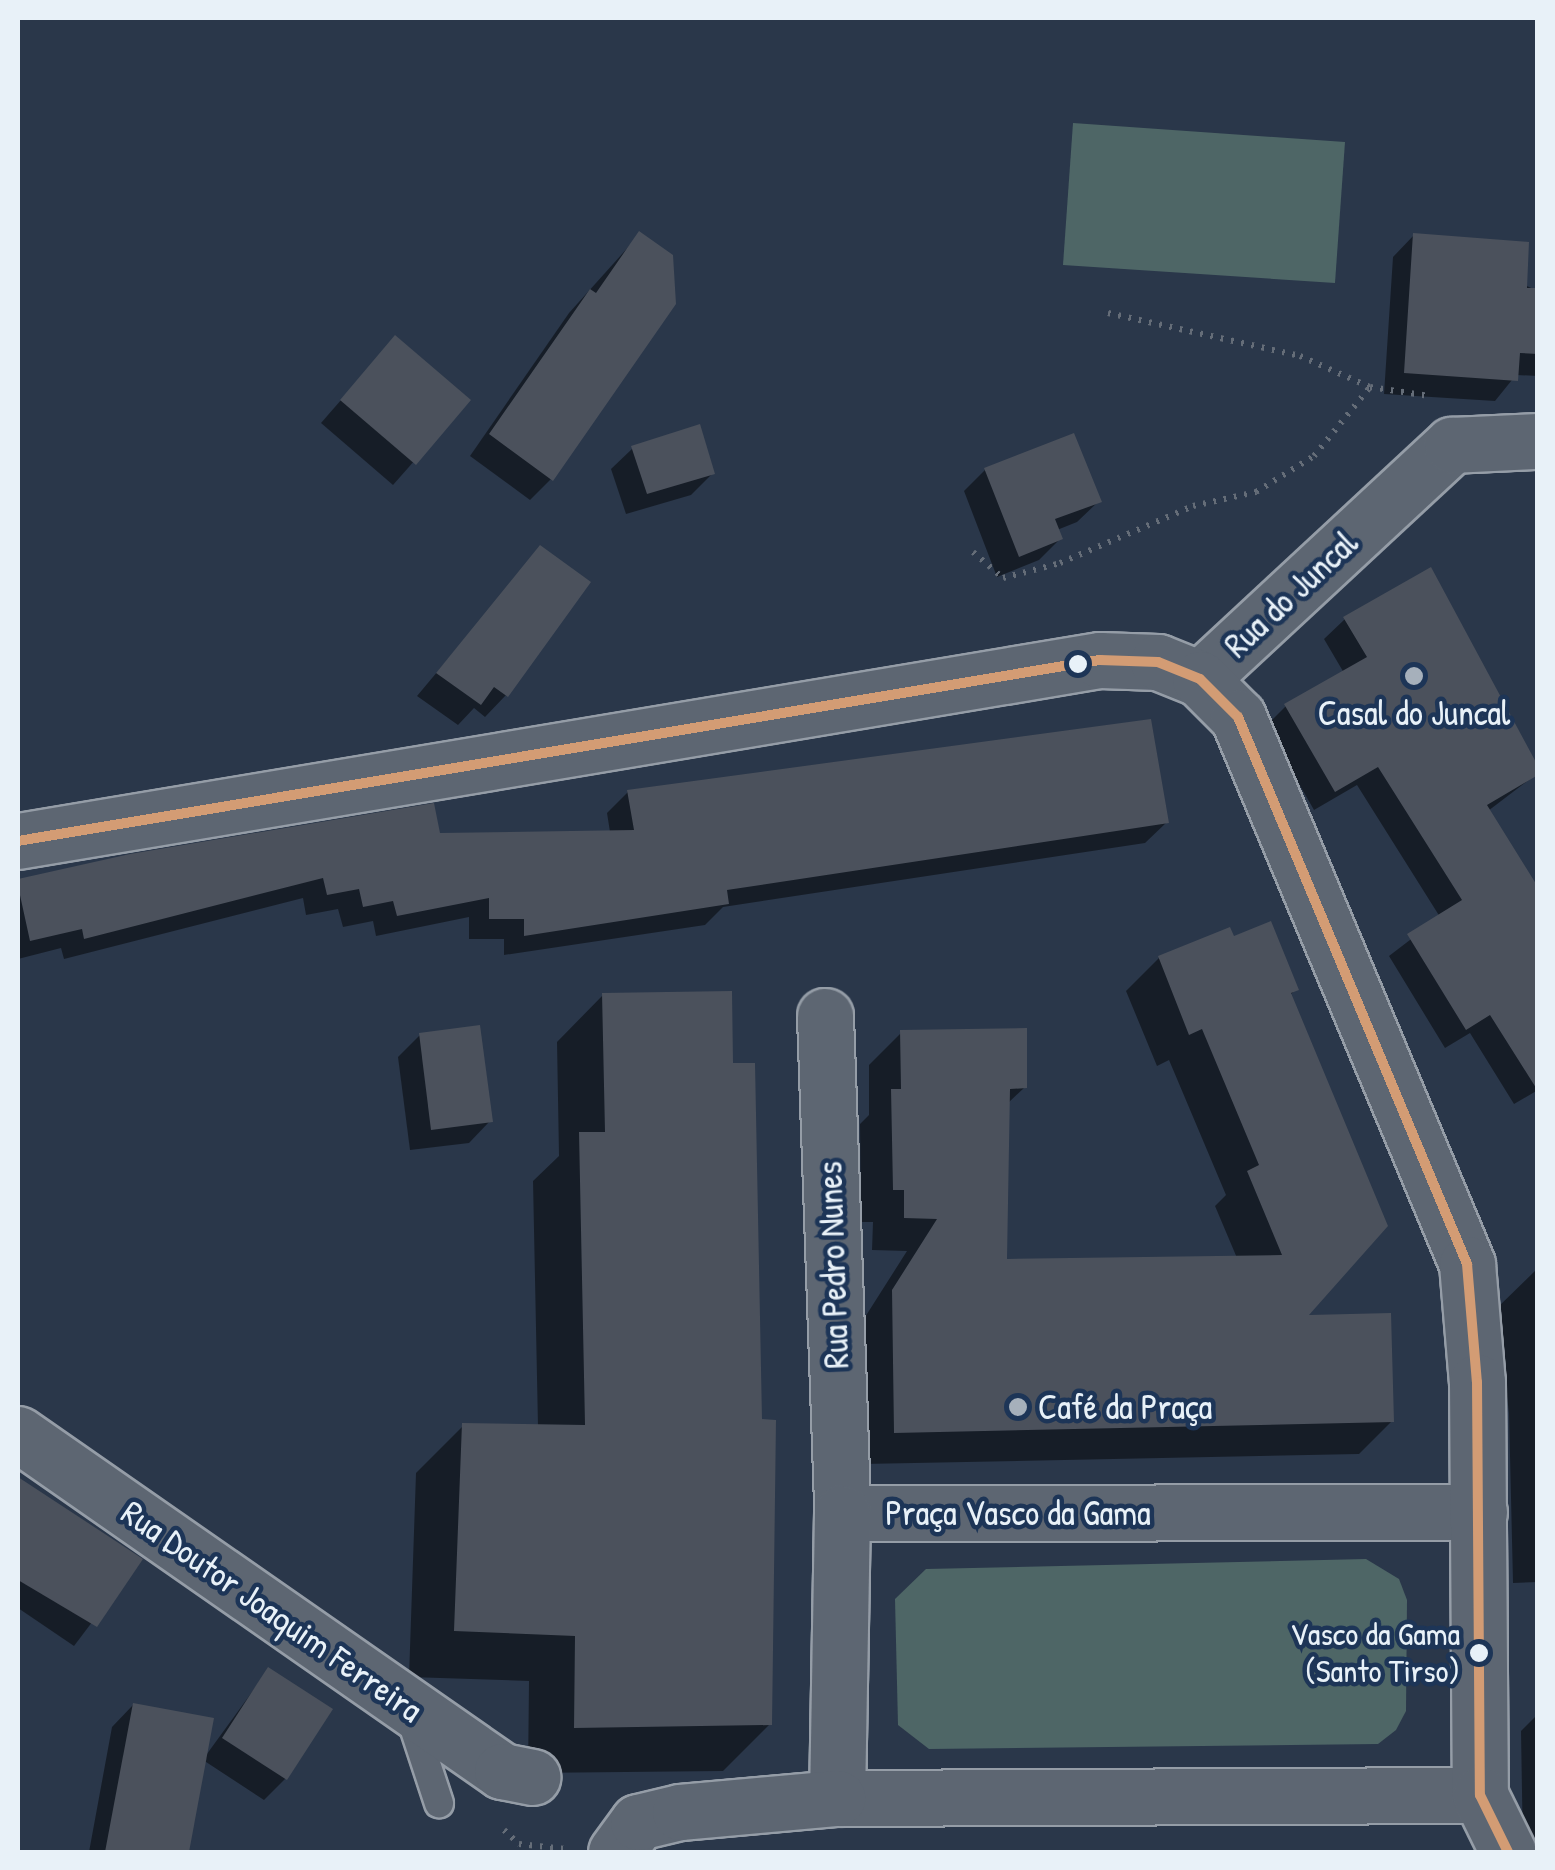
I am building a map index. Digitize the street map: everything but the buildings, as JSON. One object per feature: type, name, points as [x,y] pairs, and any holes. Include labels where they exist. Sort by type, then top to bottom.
[{"type":"street","name":"Rua do Juncal","points":[[18,841],[1045,668],[1158,662],[1200,679],[1452,445],[1538,441]]},
{"type":"street","points":[[1200,679],[1238,717],[1466,1264],[1474,1308],[1480,1512],[1480,1795],[1508,1852]]},
{"type":"street","name":"Rua Pedro Nunes","points":[[826,1016],[842,1514]]},
{"type":"street","name":"Rua Doutor Joaquim Ferreira","points":[[18,1434],[502,1771],[532,1776]]},
{"type":"street","name":"Praça Vasco da Gama","points":[[837,1798],[842,1514],[1480,1512]]},
{"type":"street","points":[[616,1852],[638,1822],[666,1815],[837,1798],[1480,1795]]},
{"type":"lane","points":[[407,1704],[438,1803]]},
{"type":"path","points":[[1108,314],[1300,356],[1370,387],[1443,398]]},
{"type":"path","points":[[973,552],[1003,578],[1060,563],[1193,506],[1256,492],[1314,456],[1370,387]]},
{"type":"green space","points":[[1073,123],[1345,142],[1335,283],[1063,265]]},
{"type":"green space","points":[[1366,1559],[1399,1579],[1407,1600],[1406,1711],[1396,1730],[1378,1744],[929,1749],[898,1725],[895,1599],[926,1569]]},
{"type":"transit line","points":[[18,841],[1100,660],[1158,662],[1200,679],[1238,717],[1467,1264],[1477,1382],[1480,1795],[1508,1852]]},
{"type":"place","name":"Casal do Juncal","points":[[1414,676]]},
{"type":"place","name":"Café da Praça","points":[[1018,1407]]},
{"type":"place","name":"Vasco da Gama (Santo Tirso)","points":[[1479,1653]]}]
